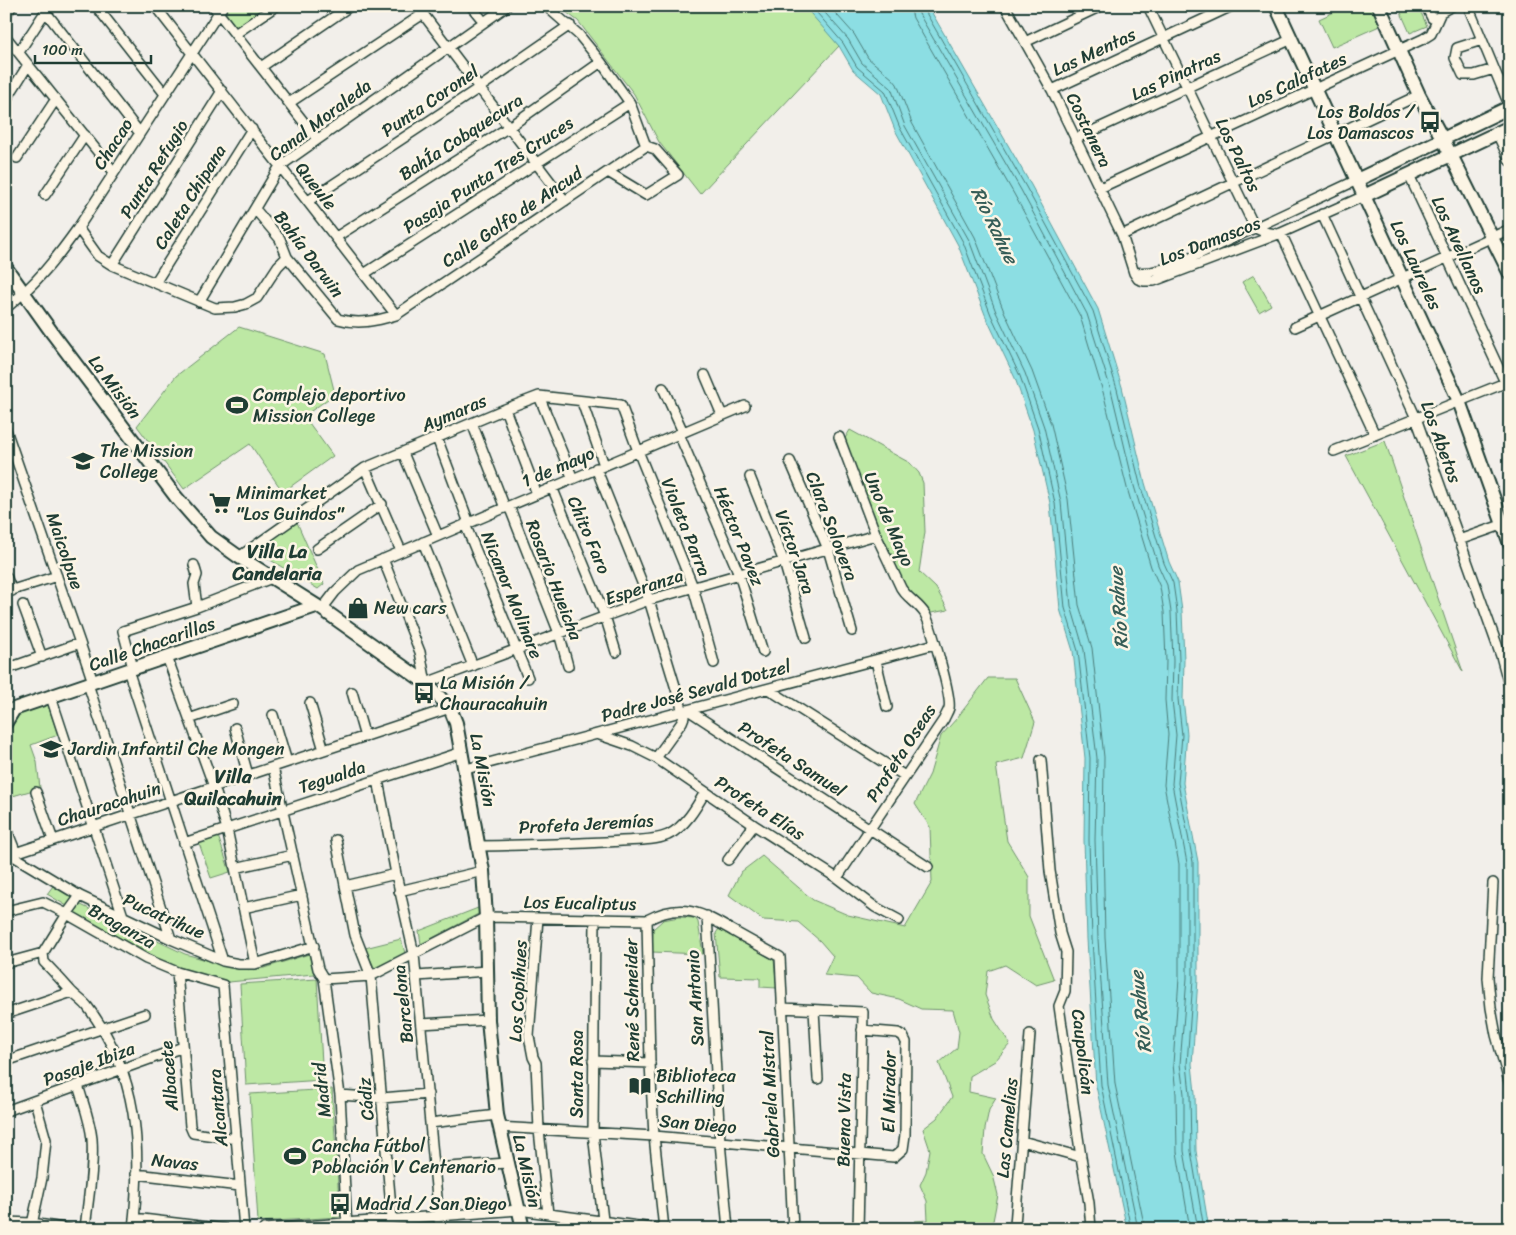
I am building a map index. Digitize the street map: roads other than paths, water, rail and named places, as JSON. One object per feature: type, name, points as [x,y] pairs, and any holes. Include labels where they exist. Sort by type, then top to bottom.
[{"type":"street","points":[[6,14],[12,6]]},
{"type":"street","points":[[96,6],[165,94]]},
{"type":"street","name":"Queule","points":[[155,6],[396,314]]},
{"type":"street","points":[[235,34],[276,6]]},
{"type":"street","points":[[261,67],[350,6]]},
{"type":"street","points":[[417,6],[565,201]]},
{"type":"street","points":[[471,6],[484,22]]},
{"type":"street","name":"Canal Moraleda","points":[[199,302],[280,166],[507,6]]},
{"type":"street","points":[[546,6],[580,35],[630,103],[646,146],[654,149],[678,175],[646,195],[608,172]]},
{"type":"street","name":"Costanera","points":[[1005,6],[1052,90],[1100,188],[1122,235],[1134,273]]},
{"type":"street","points":[[1025,42],[1101,6]]},
{"type":"street","name":"Los Paltos","points":[[1148,6],[1255,228]]},
{"type":"street","name":"Las Mentas","points":[[1052,90],[1232,6]]},
{"type":"street","name":"Los Laureles","points":[[1276,6],[1459,401],[1506,523],[1510,544]]},
{"type":"street","points":[[1379,6],[1420,95],[1452,155],[1510,274]]},
{"type":"street","points":[[1426,6],[1432,18],[1437,21]]},
{"type":"street","name":"Los Calafates","points":[[1100,188],[1399,51],[1431,34],[1441,12],[1452,6]]},
{"type":"street","points":[[1468,6],[1510,107]]},
{"type":"street","points":[[218,8],[235,34],[317,139]]},
{"type":"street","name":"Chacao","points":[[6,308],[24,294],[53,263],[78,228],[192,52],[218,8]]},
{"type":"street","points":[[19,52],[47,9],[140,132]]},
{"type":"street","points":[[288,103],[423,14]]},
{"type":"street","name":"Punta Coronel","points":[[308,201],[479,88],[570,25]]},
{"type":"street","points":[[6,37],[114,172]]},
{"type":"street","name":"Las Pinatras","points":[[1075,139],[1292,40]]},
{"type":"street","points":[[1482,40],[1457,48],[1454,58],[1463,75],[1474,75],[1494,68]]},
{"type":"street","name":"BahÍa Cobquecura","points":[[336,238],[509,127],[601,62]]},
{"type":"street","points":[[6,100],[28,65]]},
{"type":"street","name":"Punta Refugio","points":[[112,265],[222,91]]},
{"type":"street","points":[[1122,235],[1420,95]]},
{"type":"street","points":[[17,158],[56,99]]},
{"type":"street","name":"Pasaja Punta Tres Cruces","points":[[364,274],[630,103]]},
{"type":"street","name":"Los Damascos","points":[[1134,273],[1151,272],[1171,267],[1510,107]]},
{"type":"street","name":"Los Damascos","points":[[1134,273],[1138,279],[1154,281],[1281,233],[1510,127]]},
{"type":"street","name":"Caleta Chipana","points":[[155,282],[252,129]]},
{"type":"street","points":[[1498,133],[1510,161]]},
{"type":"street","points":[[45,195],[85,135]]},
{"type":"street","name":"Calle Golfo de Ancud","points":[[396,314],[646,146]]},
{"type":"street","name":"Los Avellanos","points":[[1409,175],[1447,258],[1508,382]]},
{"type":"street","name":"Bahía Darwin","points":[[255,209],[280,239],[287,257],[338,319],[358,323],[396,314]]},
{"type":"street","name":"Los Abetos","points":[[1322,214],[1416,418],[1459,540],[1505,654],[1510,689]]},
{"type":"street","points":[[78,228],[98,256],[112,265],[215,308],[246,304],[257,298],[278,266],[287,257]]},
{"type":"street","points":[[1255,228],[1272,234],[1281,233],[1375,435]]},
{"type":"street","points":[[1295,328],[1510,229]]},
{"type":"street","name":"La Misión","points":[[6,268],[176,497],[212,537],[239,557],[319,608],[426,683],[450,708],[456,724],[466,769],[484,871],[488,1020],[498,1121],[523,1229]]},
{"type":"street","points":[[705,375],[722,415]]},
{"type":"street","points":[[1334,451],[1508,382]]},
{"type":"street","name":"Héctor Pavez","points":[[663,388],[739,574],[763,652]]},
{"type":"street","points":[[539,396],[573,478]]},
{"type":"street","name":"Aymaras","points":[[239,557],[365,468],[505,409],[539,396],[621,406]]},
{"type":"street","points":[[582,402],[600,467],[648,600],[685,711],[682,722],[656,758]]},
{"type":"street","name":"Violeta Parra","points":[[621,406],[693,587],[714,662]]},
{"type":"street","name":"1 de mayo","points":[[319,608],[358,570],[745,406]]},
{"type":"street","points":[[505,409],[537,494]]},
{"type":"street","name":"Rosario Hueicha","points":[[472,423],[560,633],[568,666]]},
{"type":"street","name":"Maicolpue","points":[[6,430],[80,642],[90,683],[130,814],[171,939]]},
{"type":"street","name":"Uno de Mayo","points":[[839,437],[876,535],[901,588],[906,596],[919,607]]},
{"type":"street","name":"Nicanor Molinare","points":[[437,438],[467,523],[528,678]]},
{"type":"street","points":[[403,453],[438,536]]},
{"type":"street","name":"Clara Solovera","points":[[790,462],[828,549],[852,631]]},
{"type":"street","points":[[365,468],[401,551]]},
{"type":"street","name":"Víctor Jara","points":[[750,477],[784,562],[806,638]]},
{"type":"street","name":"Chito Faro","points":[[552,488],[605,616],[616,652]]},
{"type":"street","points":[[317,548],[382,504]]},
{"type":"street","points":[[1459,540],[1506,523]]},
{"type":"street","name":"Esperanza","points":[[426,683],[648,600],[876,535]]},
{"type":"street","points":[[423,542],[473,666]]},
{"type":"street","points":[[383,559],[420,652],[426,683]]},
{"type":"street","points":[[194,565],[197,575],[194,584],[198,607]]},
{"type":"street","points":[[253,587],[261,571]]},
{"type":"street","points":[[6,576],[9,592],[57,576]]},
{"type":"street","points":[[223,961],[130,669],[123,631],[198,607],[272,578]]},
{"type":"street","points":[[23,605],[42,657]]},
{"type":"street","name":"Profeta Oseas","points":[[837,878],[944,719],[949,708],[948,694],[935,644],[925,614],[919,607]]},
{"type":"street","name":"Calle Chacarillas","points":[[6,722],[10,711],[130,669],[319,608]]},
{"type":"street","points":[[6,669],[80,642]]},
{"type":"street","name":"Padre José Sevald Dotzel","points":[[466,769],[935,644]]},
{"type":"street","points":[[406,669],[416,665],[420,660],[420,652]]},
{"type":"street","points":[[167,657],[214,787],[227,829],[255,964]]},
{"type":"street","points":[[876,661],[888,708]]},
{"type":"street","points":[[768,689],[906,776]]},
{"type":"street","points":[[352,692],[365,736]]},
{"type":"street","points":[[51,697],[123,916]]},
{"type":"street","points":[[310,703],[324,750]]},
{"type":"street","points":[[189,719],[233,704]]},
{"type":"street","name":"Chauracahuin","points":[[11,854],[450,708]]},
{"type":"street","name":"Profeta Samuel","points":[[685,711],[928,867]]},
{"type":"street","points":[[273,715],[287,762]]},
{"type":"street","points":[[235,728],[248,775]]},
{"type":"street","name":"Profeta Elías","points":[[597,734],[632,746],[656,758],[754,825],[837,878],[875,907],[899,920]]},
{"type":"street","name":"Tegualda","points":[[184,842],[462,752]]},
{"type":"street","name":"Caupolicán","points":[[1040,760],[1050,871],[1060,933],[1066,952],[1064,991],[1059,1006],[1089,1202],[1091,1229]]},
{"type":"street","points":[[273,767],[318,969],[324,979],[371,976],[486,917]]},
{"type":"street","name":"Barcelona","points":[[378,780],[399,891],[414,954],[440,1229]]},
{"type":"street","points":[[36,792],[53,840]]},
{"type":"street","name":"Profeta Jeremías","points":[[479,846],[612,842],[666,836],[676,830],[688,818],[705,792]]},
{"type":"street","points":[[728,860],[754,825]]},
{"type":"street","points":[[6,828],[11,854]]},
{"type":"street","name":"Cádiz","points":[[336,840],[355,935],[371,976],[392,1219]]},
{"type":"street","name":"Pucatrihue","points":[[11,854],[80,896],[223,961],[255,964],[314,946]]},
{"type":"street","points":[[235,868],[293,855]]},
{"type":"street","points":[[399,891],[484,871]]},
{"type":"street","points":[[345,886],[396,874]]},
{"type":"street","points":[[1493,883],[1488,978],[1496,1035],[1510,1085]]},
{"type":"street","points":[[243,908],[302,895]]},
{"type":"street","points":[[80,896],[43,953],[44,962],[86,1005],[102,1029],[122,1069],[131,1097],[136,1126],[137,1149],[133,1229]]},
{"type":"street","name":"Braganza","points":[[6,912],[43,902],[146,959],[177,972],[223,985]]},
{"type":"street","name":"Los Eucaliptus","points":[[486,917],[647,920],[661,914],[676,911],[692,911],[707,916],[780,958]]},
{"type":"street","name":"San Antonio","points":[[707,916],[720,1142],[728,1229]]},
{"type":"street","name":"Los Copihues","points":[[538,918],[529,1036],[532,1057],[536,1063],[539,1130],[548,1214]]},
{"type":"street","name":"Santa Rosa","points":[[595,919],[593,1133],[604,1225]]},
{"type":"street","name":"René Schneider","points":[[647,920],[650,1063],[654,1136],[664,1229]]},
{"type":"street","points":[[6,963],[43,953]]},
{"type":"street","name":"Gabriela Mistral","points":[[780,958],[793,1229]]},
{"type":"street","points":[[417,976],[487,971]]},
{"type":"street","name":"Albacete","points":[[177,972],[190,1126],[193,1133],[237,1139]]},
{"type":"street","name":"Madrid","points":[[324,979],[340,1095],[346,1226]]},
{"type":"street","name":"Alcantara","points":[[223,985],[244,1229]]},
{"type":"street","points":[[6,1014],[72,992]]},
{"type":"street","points":[[782,1008],[814,1010],[818,1079]]},
{"type":"street","name":"Buena Vista","points":[[814,1010],[863,1012],[858,1229]]},
{"type":"street","points":[[8,1059],[145,1014]]},
{"type":"street","points":[[421,1024],[488,1020]]},
{"type":"street","name":"El Mirador","points":[[862,1030],[898,1033],[903,1036],[906,1042],[905,1135],[903,1149],[894,1158]]},
{"type":"street","name":"Las Camelias","points":[[1015,1225],[1030,1034]]},
{"type":"street","name":"Pasaje Ibiza","points":[[6,1111],[183,1047]]},
{"type":"street","points":[[593,1061],[650,1063]]},
{"type":"street","points":[[78,1085],[89,1120],[92,1137],[92,1165],[85,1229]]},
{"type":"street","points":[[340,1095],[382,1098],[428,1094]]},
{"type":"street","points":[[32,1226],[42,1178],[46,1140],[35,1100]]},
{"type":"street","name":"San Diego","points":[[430,1123],[498,1121],[539,1130],[654,1136],[894,1158]]},
{"type":"street","points":[[1022,1141],[1081,1157]]},
{"type":"street","points":[[434,1168],[507,1162]]},
{"type":"street","name":"Navas","points":[[136,1174],[240,1186]]},
{"type":"street","points":[[264,1229],[346,1226],[392,1219],[519,1210],[604,1225],[660,1229]]},
{"type":"street","points":[[134,1218],[225,1229]]},
{"type":"street","points":[[6,1222],[69,1229]]},
{"type":"water","name":"Río Rahue","points":[[804,6],[928,6],[1031,185],[1098,309],[1122,387],[1145,483],[1169,562],[1178,582],[1182,611],[1183,699],[1187,734],[1183,783],[1198,862],[1198,979],[1192,1064],[1195,1093],[1196,1151],[1209,1229],[1127,1229],[1096,1086],[1087,939],[1084,840],[1085,758],[1073,651],[1060,609],[1050,503],[1033,430],[1015,378],[986,317],[958,245],[895,130],[881,94],[853,70],[839,46]]},
{"type":"place","name":"Los Boldos / Los Damascos","points":[[1430,122]]},
{"type":"place","name":"Complejo deportivo Mission College","points":[[237,405]]},
{"type":"place","name":"The Mission College","points":[[83,461]]},
{"type":"place","name":"Minimarket \"Los Guindos\"","points":[[220,503]]},
{"type":"place","name":"New cars","points":[[358,608]]},
{"type":"place","name":"La Misión / Chauracahuin","points":[[424,693]]},
{"type":"place","name":"Jardin Infantil Che Mongen","points":[[51,749]]},
{"type":"place","name":"Biblioteca Schilling","points":[[640,1086]]},
{"type":"place","name":"Cancha Fútbol Población V Centenario","points":[[295,1156]]},
{"type":"place","name":"Madrid / San Diego","points":[[340,1204]]},
{"type":"district","name":"Villa La Candelaria","points":[[277,562]]},
{"type":"district","name":"Villa Quilacahuin","points":[[233,787]]}]
